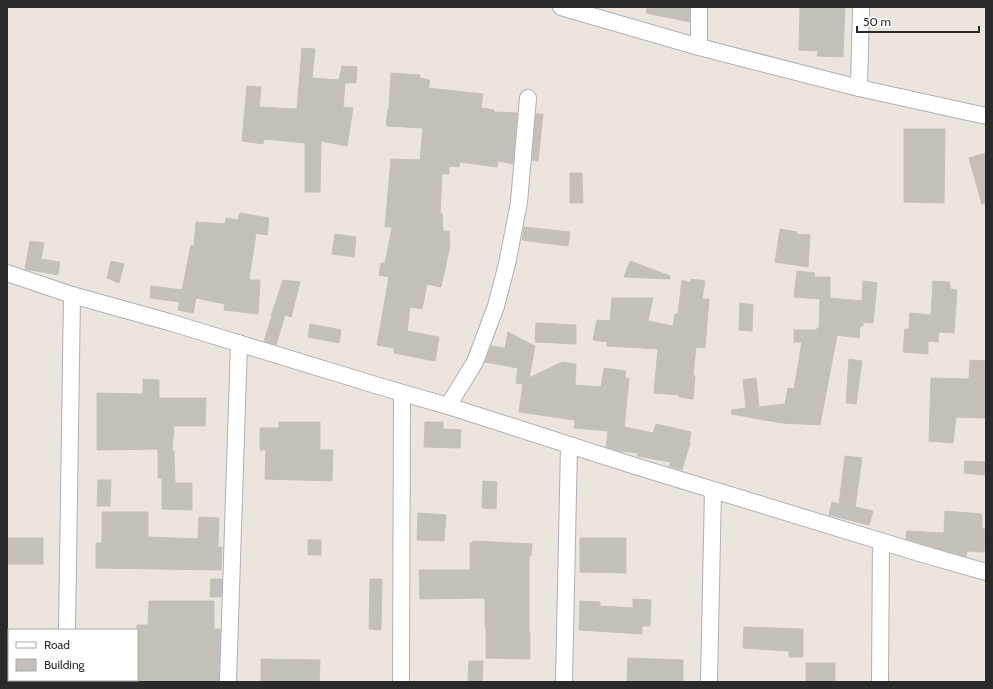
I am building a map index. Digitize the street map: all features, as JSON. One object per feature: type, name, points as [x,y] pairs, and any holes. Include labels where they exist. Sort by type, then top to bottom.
[{"type":"street","points":[[561,7],[699,47],[859,88],[986,116]]},
{"type":"street","points":[[699,7],[699,47]]},
{"type":"street","points":[[859,88],[860,7]]},
{"type":"street","points":[[448,406],[475,362],[496,306],[507,264],[519,202],[528,98]]},
{"type":"street","points":[[7,273],[72,295],[169,322],[448,406],[713,490],[986,572]]},
{"type":"street","points":[[67,629],[72,295]]},
{"type":"street","points":[[228,682],[239,343]]},
{"type":"street","points":[[402,393],[402,682]]},
{"type":"street","points":[[564,682],[569,445]]},
{"type":"street","points":[[709,682],[713,490]]},
{"type":"street","points":[[880,682],[881,541]]},
{"type":"building","points":[[647,7],[690,7],[690,22],[646,13]]},
{"type":"building","points":[[800,7],[845,7],[843,57],[817,56],[818,51],[799,50]]},
{"type":"building","points":[[302,48],[315,49],[312,78],[339,80],[342,66],[357,67],[356,83],[345,83],[343,107],[353,108],[347,146],[321,141],[320,192],[305,192],[305,143],[264,139],[263,144],[242,141],[247,86],[261,87],[259,107],[297,109]]},
{"type":"building","points":[[391,73],[420,75],[420,78],[430,80],[428,88],[483,94],[481,108],[494,110],[494,112],[517,113],[513,164],[498,161],[497,167],[460,162],[459,167],[449,166],[449,174],[442,174],[440,213],[442,213],[443,231],[449,231],[450,246],[441,287],[427,284],[422,309],[410,307],[407,331],[439,337],[435,361],[394,353],[394,348],[377,345],[389,277],[379,275],[381,263],[385,263],[392,227],[385,227],[391,159],[420,160],[423,128],[387,126]]},
{"type":"building","points":[[536,114],[543,114],[538,161],[532,160]]},
{"type":"building","points":[[904,129],[945,129],[944,203],[904,202]]},
{"type":"building","points":[[986,153],[986,203],[982,204],[969,158]]},
{"type":"building","points":[[570,173],[582,173],[583,203],[570,203]]},
{"type":"building","points":[[240,213],[269,218],[267,235],[256,233],[249,280],[260,280],[258,314],[224,310],[225,304],[196,298],[193,313],[178,310],[180,302],[150,298],[151,286],[182,290],[191,245],[194,246],[196,222],[225,224],[226,218],[238,220]]},
{"type":"building","points":[[524,227],[570,232],[568,246],[522,240]]},
{"type":"building","points":[[780,229],[797,232],[796,234],[810,235],[808,267],[775,262]]},
{"type":"building","points":[[335,234],[356,237],[354,257],[332,254]]},
{"type":"building","points":[[30,241],[44,243],[41,259],[60,262],[58,275],[25,269]]},
{"type":"building","points":[[111,261],[124,264],[119,283],[107,278]]},
{"type":"building","points":[[630,261],[670,276],[670,279],[624,277]]},
{"type":"building","points":[[797,271],[815,273],[814,277],[830,277],[830,298],[862,301],[863,281],[877,283],[873,323],[863,322],[863,326],[860,326],[859,338],[837,335],[820,425],[782,423],[731,414],[732,410],[746,408],[743,380],[756,378],[759,407],[785,404],[788,388],[794,389],[802,342],[794,342],[794,330],[817,330],[817,328],[819,328],[820,299],[794,297]]},
{"type":"building","points":[[691,279],[705,281],[702,299],[709,299],[705,348],[696,347],[693,375],[695,376],[693,399],[679,397],[679,395],[654,393],[658,349],[607,346],[607,342],[593,340],[597,320],[610,321],[612,298],[653,298],[648,321],[673,326],[675,314],[678,314],[682,280],[690,283]]},
{"type":"building","points":[[283,280],[300,282],[291,317],[285,315],[276,345],[264,341]]},
{"type":"building","points":[[933,281],[950,282],[950,289],[957,290],[954,333],[939,332],[938,342],[928,341],[928,354],[903,352],[905,329],[909,329],[910,313],[931,315]]},
{"type":"building","points":[[740,303],[753,305],[752,331],[739,330]]},
{"type":"building","points":[[536,323],[576,325],[576,344],[535,342]]},
{"type":"building","points":[[310,324],[341,330],[339,343],[308,337]]},
{"type":"building","points":[[508,332],[535,346],[529,378],[562,362],[576,364],[575,385],[601,387],[604,368],[626,371],[625,378],[629,379],[624,427],[653,433],[656,424],[691,432],[690,443],[682,470],[669,466],[671,462],[637,456],[638,453],[620,451],[606,447],[608,431],[574,428],[575,420],[519,412],[523,384],[516,383],[518,368],[485,362],[491,346],[505,348]]},
{"type":"building","points":[[849,359],[862,361],[856,404],[846,403]]},
{"type":"building","points":[[970,360],[986,361],[986,418],[956,417],[953,443],[929,441],[931,378],[969,379]]},
{"type":"building","points":[[143,379],[159,380],[159,398],[206,398],[205,426],[174,426],[172,451],[174,451],[175,483],[192,483],[192,510],[162,509],[162,478],[158,478],[158,449],[97,450],[97,393],[143,394]]},
{"type":"building","points":[[279,422],[320,422],[320,450],[333,450],[332,481],[265,479],[266,450],[260,450],[260,428],[279,428]]},
{"type":"building","points":[[425,422],[443,422],[443,429],[461,430],[460,448],[424,447]]},
{"type":"building","points":[[845,456],[862,458],[855,507],[873,511],[869,525],[829,515],[832,502],[839,504]]},
{"type":"building","points":[[965,461],[986,462],[986,475],[964,473]]},
{"type":"building","points":[[98,480],[111,480],[110,506],[97,506]]},
{"type":"building","points":[[483,481],[497,482],[496,509],[482,508]]},
{"type":"building","points":[[945,511],[982,514],[982,528],[985,529],[984,552],[967,551],[966,557],[906,539],[907,531],[944,533]]},
{"type":"building","points":[[102,512],[148,512],[148,537],[198,539],[199,517],[219,518],[218,547],[222,547],[221,570],[96,568],[96,543],[102,543]]},
{"type":"building","points":[[418,513],[446,515],[444,541],[417,540]]},
{"type":"building","points":[[7,538],[43,538],[43,564],[7,564]]},
{"type":"building","points":[[580,538],[626,538],[626,573],[580,572]]},
{"type":"building","points":[[308,540],[321,540],[321,555],[308,555]]},
{"type":"building","points":[[473,541],[532,544],[531,556],[529,556],[530,659],[486,658],[484,598],[420,599],[419,570],[470,570],[470,543],[473,543]]},
{"type":"building","points":[[211,579],[222,579],[221,597],[210,597]]},
{"type":"building","points":[[370,579],[382,579],[381,630],[369,629]]},
{"type":"building","points":[[633,599],[651,600],[650,626],[642,626],[642,634],[579,630],[580,601],[600,602],[600,606],[633,608]]},
{"type":"building","points":[[149,601],[214,601],[214,629],[220,629],[219,682],[137,682],[137,625],[148,625]]},
{"type":"building","points":[[744,627],[803,629],[803,657],[789,657],[789,651],[743,648]]},
{"type":"building","points":[[628,658],[683,660],[683,682],[627,682]]},
{"type":"building","points":[[261,659],[320,660],[319,682],[261,682]]},
{"type":"building","points":[[469,661],[483,661],[482,682],[468,682]]},
{"type":"building","points":[[806,663],[835,663],[835,682],[806,682]]}]
